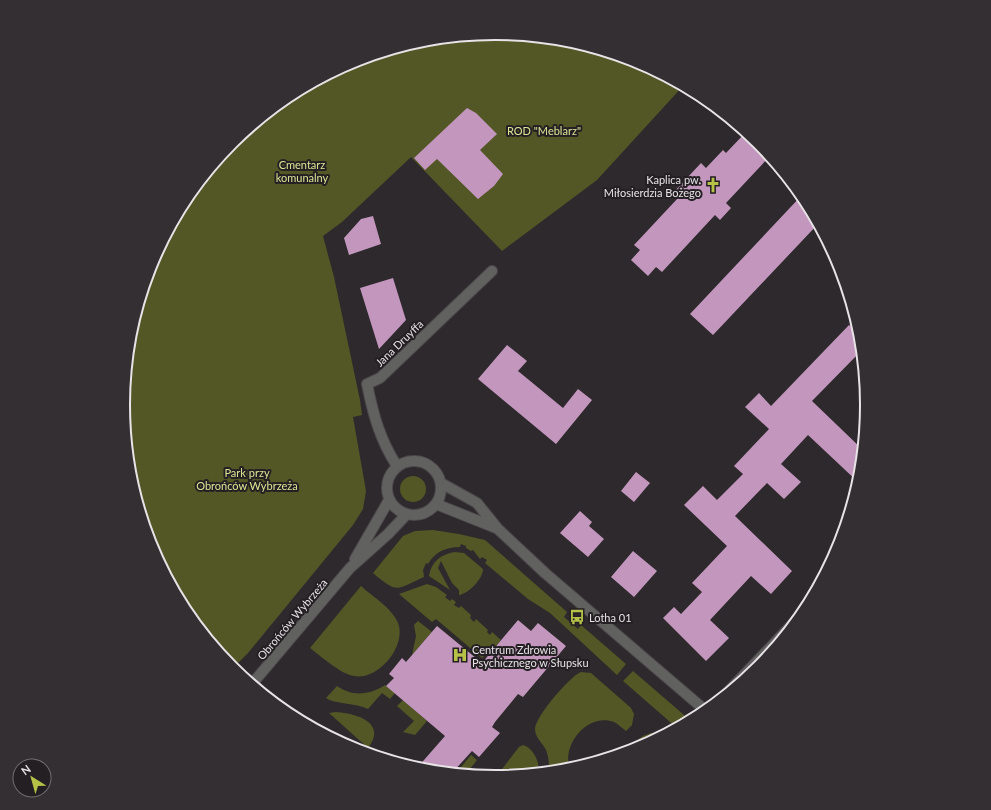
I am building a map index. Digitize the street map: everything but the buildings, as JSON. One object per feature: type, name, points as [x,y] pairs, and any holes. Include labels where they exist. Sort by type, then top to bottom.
[{"type":"street","name":"Jana Druyffa","points":[[397,466],[386,450],[375,424],[367,384],[380,378],[492,271]]},
{"type":"street","points":[[405,462],[423,462],[432,467],[441,483],[441,490],[436,504],[423,514],[406,515],[393,506],[386,491],[390,473],[397,466],[405,462]]},
{"type":"street","points":[[441,483],[477,503],[498,529],[545,573],[701,706]]},
{"type":"street","name":"Obrońców Wybrzeża","points":[[350,568],[389,500]]},
{"type":"street","points":[[436,504],[498,529]]},
{"type":"street","name":"Obrońców Wybrzeża","points":[[256,680],[350,568],[388,534],[406,515]]},
{"type":"green space","points":[[496,40],[543,43],[567,47],[613,59],[657,78],[679,90],[597,180],[502,251],[411,157],[342,222],[323,236],[334,277],[360,400],[362,415],[353,417],[366,491],[363,509],[353,525],[248,653],[238,663],[221,646],[192,608],[168,566],[158,545],[143,499],[131,429],[131,381],[134,357],[143,311],[150,288],[158,265],[179,222],[206,183],[237,147],[273,115],[313,89],[378,59],[424,47],[448,43]]},
{"type":"green space","points":[[413,476],[422,480],[426,489],[422,498],[413,502],[404,498],[400,489],[404,480]]},
{"type":"green space","points":[[433,530],[485,540],[567,612],[564,617],[578,629],[581,625],[626,664],[617,675],[550,613],[528,599],[485,563],[487,560],[482,557],[480,559],[473,550],[471,551],[466,548],[466,546],[461,544],[460,547],[446,549],[438,553],[428,564],[426,563],[423,570],[424,577],[402,587],[392,587],[373,573],[403,536],[415,531]]},
{"type":"green space","points":[[455,552],[464,553],[483,569],[481,577],[471,589],[459,595],[459,590],[452,583],[441,561],[438,568],[450,590],[429,576],[434,563],[441,557]]},
{"type":"green space","points":[[427,584],[436,587],[447,595],[445,597],[450,601],[452,599],[456,602],[454,605],[459,608],[461,606],[471,615],[470,618],[474,622],[476,619],[488,630],[487,632],[490,635],[492,632],[501,640],[489,654],[487,653],[482,658],[436,619],[432,622],[399,594]]},
{"type":"green space","points":[[361,586],[391,612],[398,623],[400,632],[394,651],[381,667],[372,673],[363,676],[354,676],[343,672],[310,648]]},
{"type":"green space","points":[[418,621],[432,632],[412,655],[416,636],[414,625]]},
{"type":"green space","points":[[633,671],[685,716],[672,724],[623,681]]},
{"type":"green space","points":[[581,672],[591,673],[631,708],[634,714],[632,725],[626,731],[614,722],[604,720],[594,722],[586,726],[578,733],[569,751],[569,763],[549,766],[545,747],[538,738],[535,729],[547,707],[576,675]]},
{"type":"green space","points":[[385,685],[395,693],[390,699],[382,693],[368,709],[326,698],[337,686],[349,692],[367,693]]},
{"type":"green space","points":[[403,700],[427,721],[415,735],[403,732],[414,721],[397,706]]},
{"type":"green space","points":[[335,712],[351,714],[360,717],[372,725],[374,732],[373,739],[368,747],[366,746],[329,713]]},
{"type":"green space","points":[[651,733],[654,733],[636,741]]},
{"type":"green space","points":[[523,745],[530,749],[536,757],[538,767],[502,770],[519,747]]},
{"type":"green space","points":[[471,755],[477,760],[470,769],[460,768]]},
{"type":"place","name":"Kaplica pw. Miłosierdzia Bożego","points":[[713,185]]},
{"type":"place","name":"Lotha 01","points":[[577,617]]},
{"type":"place","name":"Centrum Zdrowia Psychicznego w Słupsku","points":[[460,655]]},
{"type":"park label","name":"ROD \"Meblarz\"","points":[[544,130]]},
{"type":"park label","name":"Cmentarz komunalny","points":[[302,170]]},
{"type":"park label","name":"Park przy Obrońców Wybrzeża","points":[[247,478]]}]
